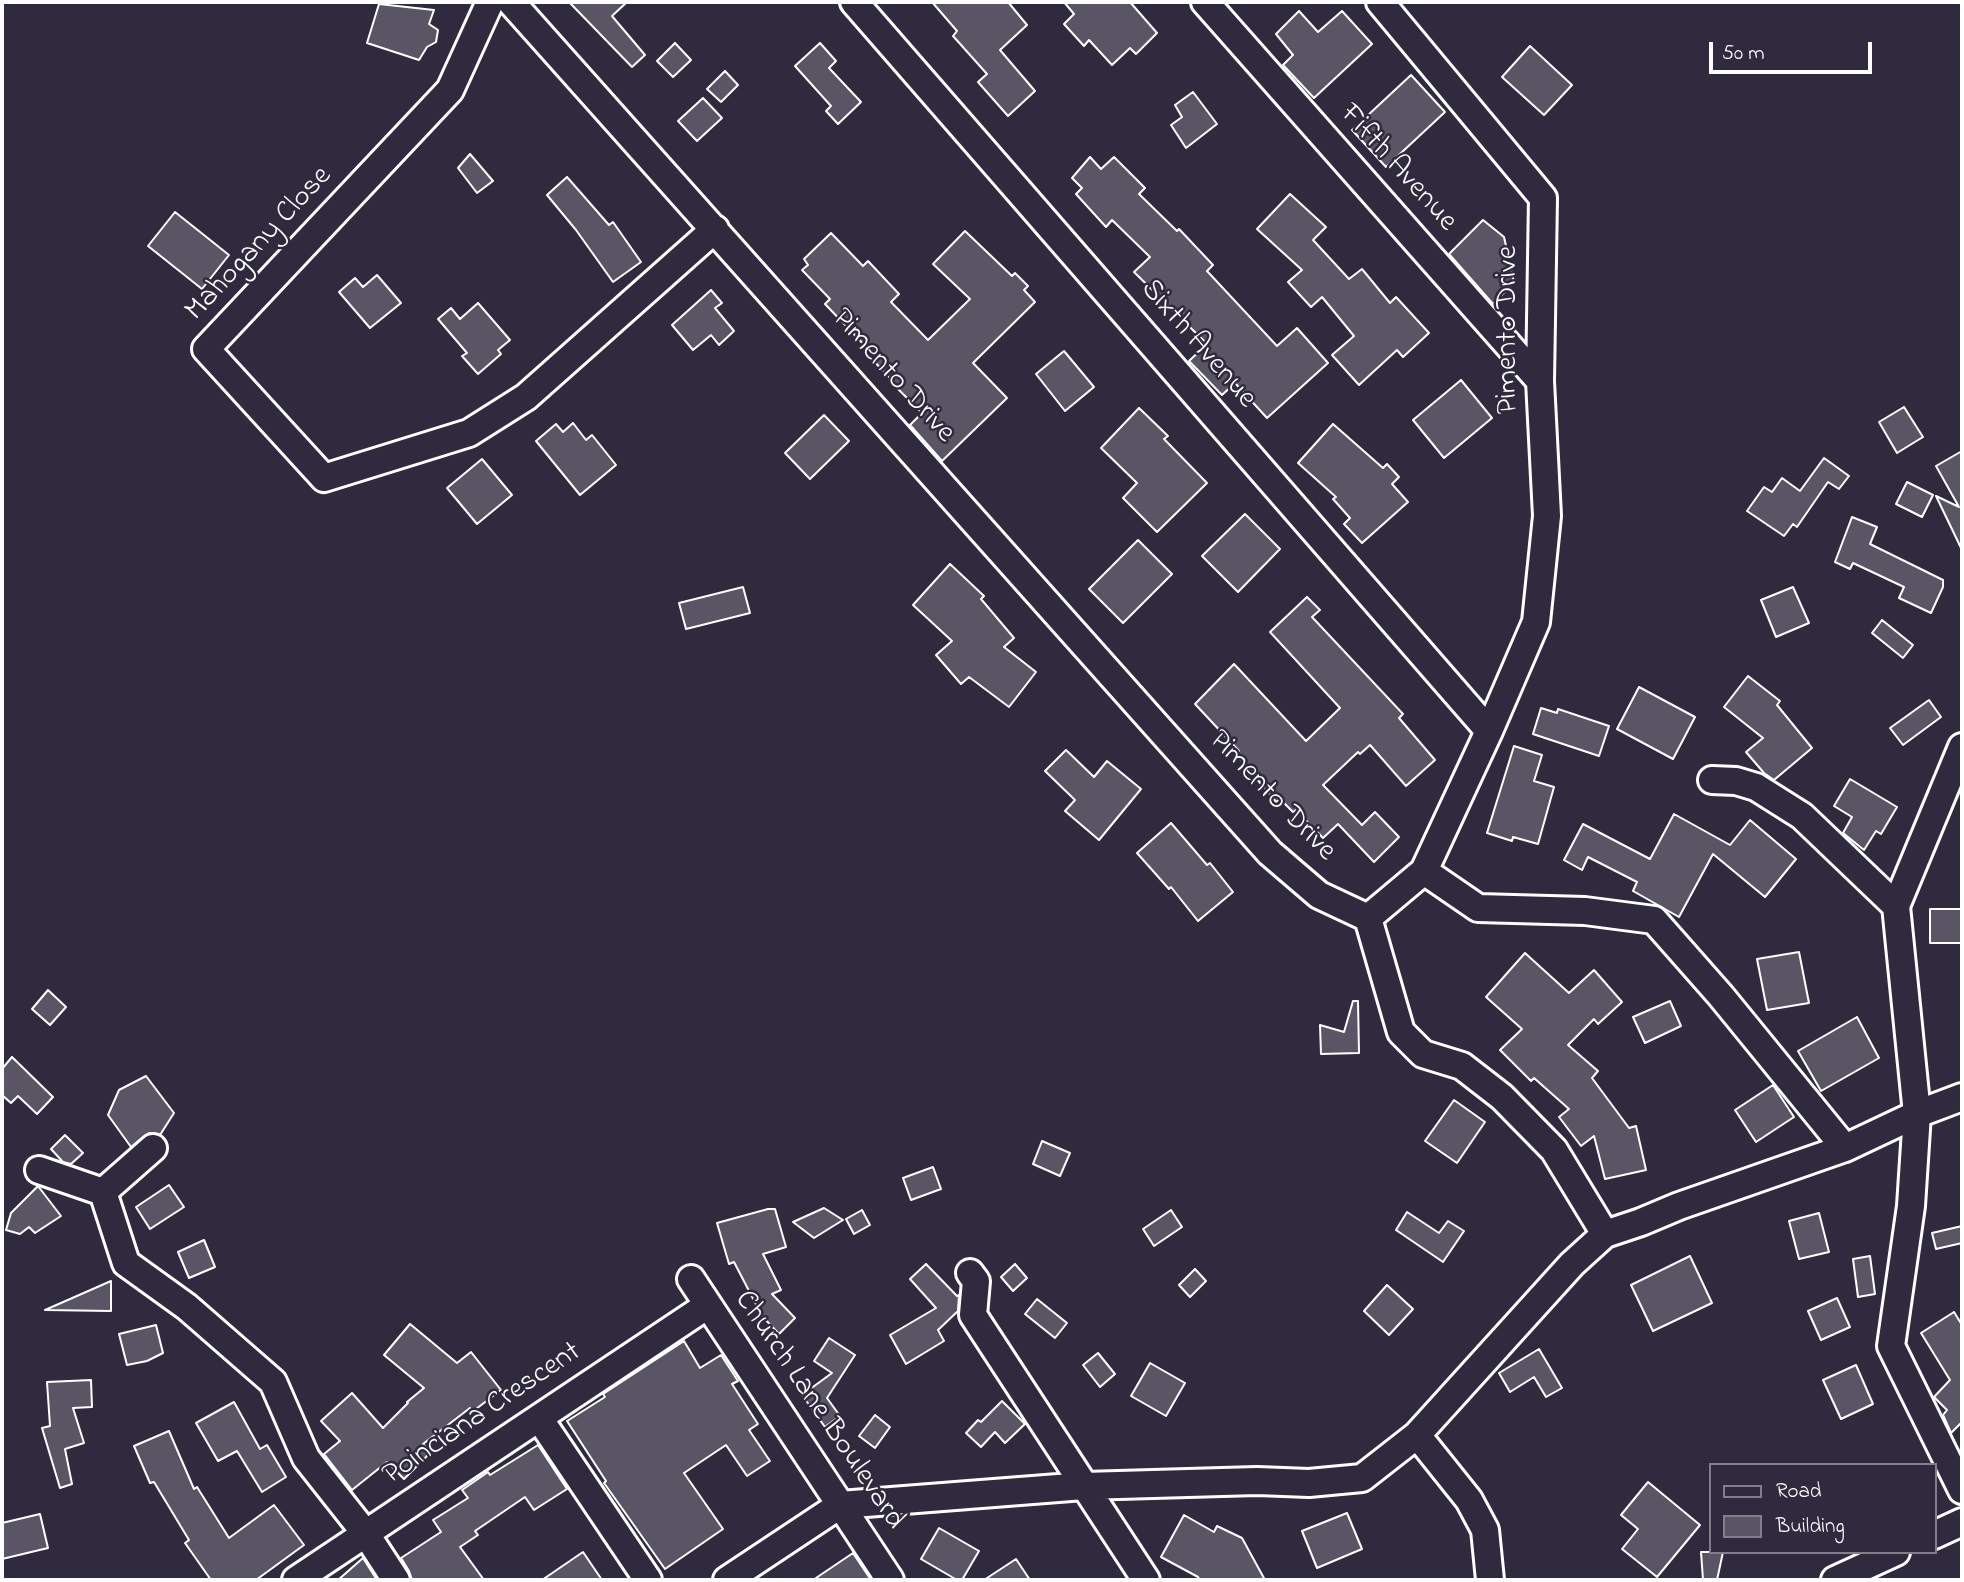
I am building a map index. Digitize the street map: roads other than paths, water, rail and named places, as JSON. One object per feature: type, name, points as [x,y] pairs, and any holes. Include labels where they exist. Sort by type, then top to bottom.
[{"type":"street","name":"Mahogany Close","points":[[490,2],[450,90],[206,349],[324,478],[469,432],[526,397],[715,229]]},
{"type":"street","name":"Pimento Drive","points":[[511,2],[1270,853],[1319,895],[1368,918],[1424,871],[1489,731],[1536,622],[1548,516],[1540,381],[1543,198],[1380,2]]},
{"type":"street","name":"Sixth Avenue","points":[[854,2],[1489,731]]},
{"type":"street","name":"Fifth Avenue","points":[[1205,2],[1540,381]]},
{"type":"street","points":[[1962,747],[1896,906],[1917,1114],[1911,1206],[1891,1346],[1962,1490]]},
{"type":"street","points":[[1712,780],[1735,781],[1756,787],[1802,816],[1896,906]]},
{"type":"street","points":[[1424,871],[1478,908],[1585,911],[1654,920],[1845,1148]]},
{"type":"street","points":[[1368,918],[1401,1032],[1423,1054],[1462,1066],[1502,1097],[1554,1150],[1605,1234]]},
{"type":"street","points":[[727,1580],[840,1504],[1084,1486],[1234,1481],[1309,1483],[1362,1478],[1417,1435],[1563,1273],[1605,1234],[1845,1148],[1917,1114],[1962,1097]]},
{"type":"street","points":[[103,1192],[153,1148]]},
{"type":"street","points":[[39,1170],[103,1192]]},
{"type":"street","points":[[103,1192],[126,1263],[187,1307],[273,1382],[306,1458],[366,1534],[396,1580]]},
{"type":"street","points":[[970,1273],[976,1281],[973,1315],[1146,1580]]},
{"type":"street","name":"Church Lane Boulevard","points":[[691,1279],[890,1580]]},
{"type":"street","name":"Poinciana Crescent","points":[[296,1580],[708,1305]]},
{"type":"street","points":[[539,1418],[648,1580]]},
{"type":"street","points":[[1417,1435],[1469,1500],[1485,1530],[1490,1580]]},
{"type":"street","points":[[1936,1534],[1962,1522]]},
{"type":"street","points":[[1835,1580],[1892,1554]]}]
